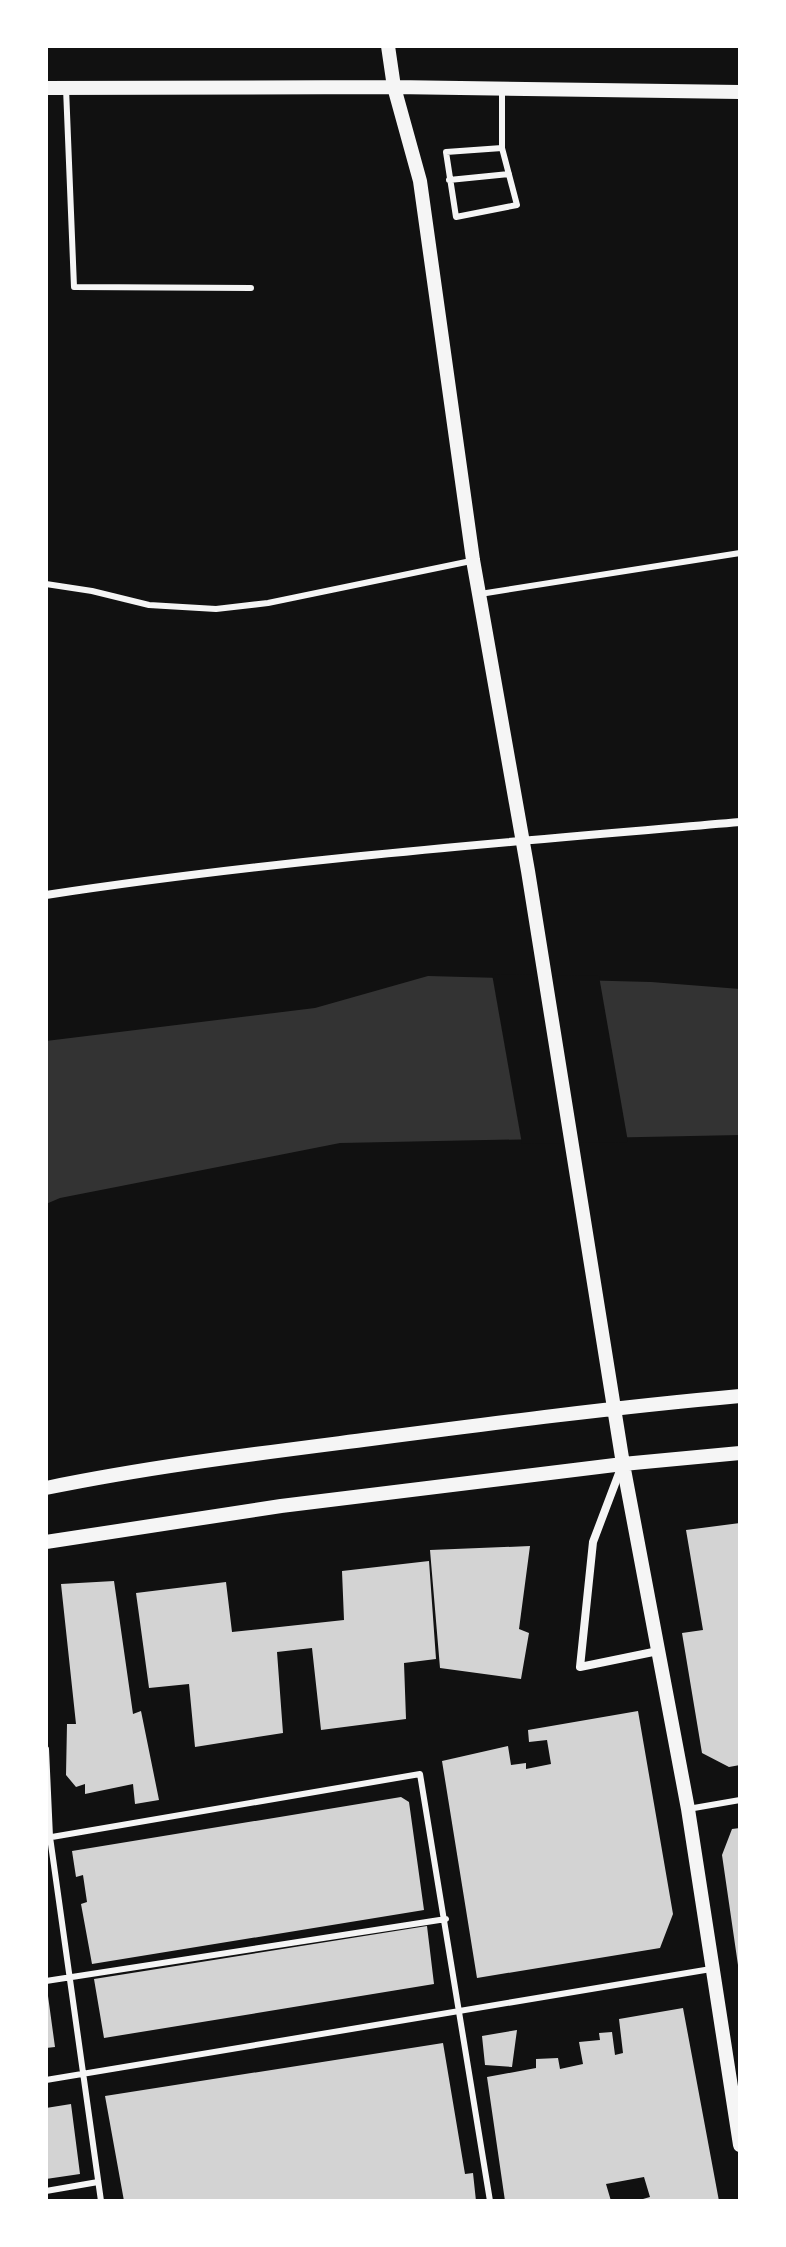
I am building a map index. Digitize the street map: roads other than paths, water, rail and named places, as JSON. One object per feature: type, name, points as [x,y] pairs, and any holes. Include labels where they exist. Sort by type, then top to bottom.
[{"type":"street","points":[[388,46],[394,87],[420,181],[473,560],[534,904],[623,1464],[688,1809],[740,2145]]},
{"type":"street","points":[[46,88],[394,87],[740,92]]},
{"type":"street","points":[[46,895],[125,883],[522,840],[740,822]]},
{"type":"street","points":[[46,1488],[108,1475],[253,1454],[615,1407],[740,1396]]},
{"type":"street","points":[[46,1542],[281,1506],[623,1464],[740,1453]]},
{"type":"street","points":[[623,1464],[593,1542],[580,1667],[658,1651]]},
{"type":"lane","points":[[66,88],[74,287],[251,288]]},
{"type":"lane","points":[[502,90],[502,148],[517,205],[456,217],[446,152],[502,148]]},
{"type":"lane","points":[[449,180],[509,174]]},
{"type":"lane","points":[[480,594],[740,553]]},
{"type":"lane","points":[[46,584],[149,605],[216,609],[268,603],[473,560]]},
{"type":"lane","points":[[46,1749],[48,1837],[101,2201]]},
{"type":"lane","points":[[48,1837],[420,1774],[490,2201]]},
{"type":"lane","points":[[688,1809],[740,1800]]},
{"type":"lane","points":[[46,1981],[446,1919]]},
{"type":"lane","points":[[46,2080],[711,1969]]},
{"type":"lane","points":[[46,2191],[98,2182]]}]
